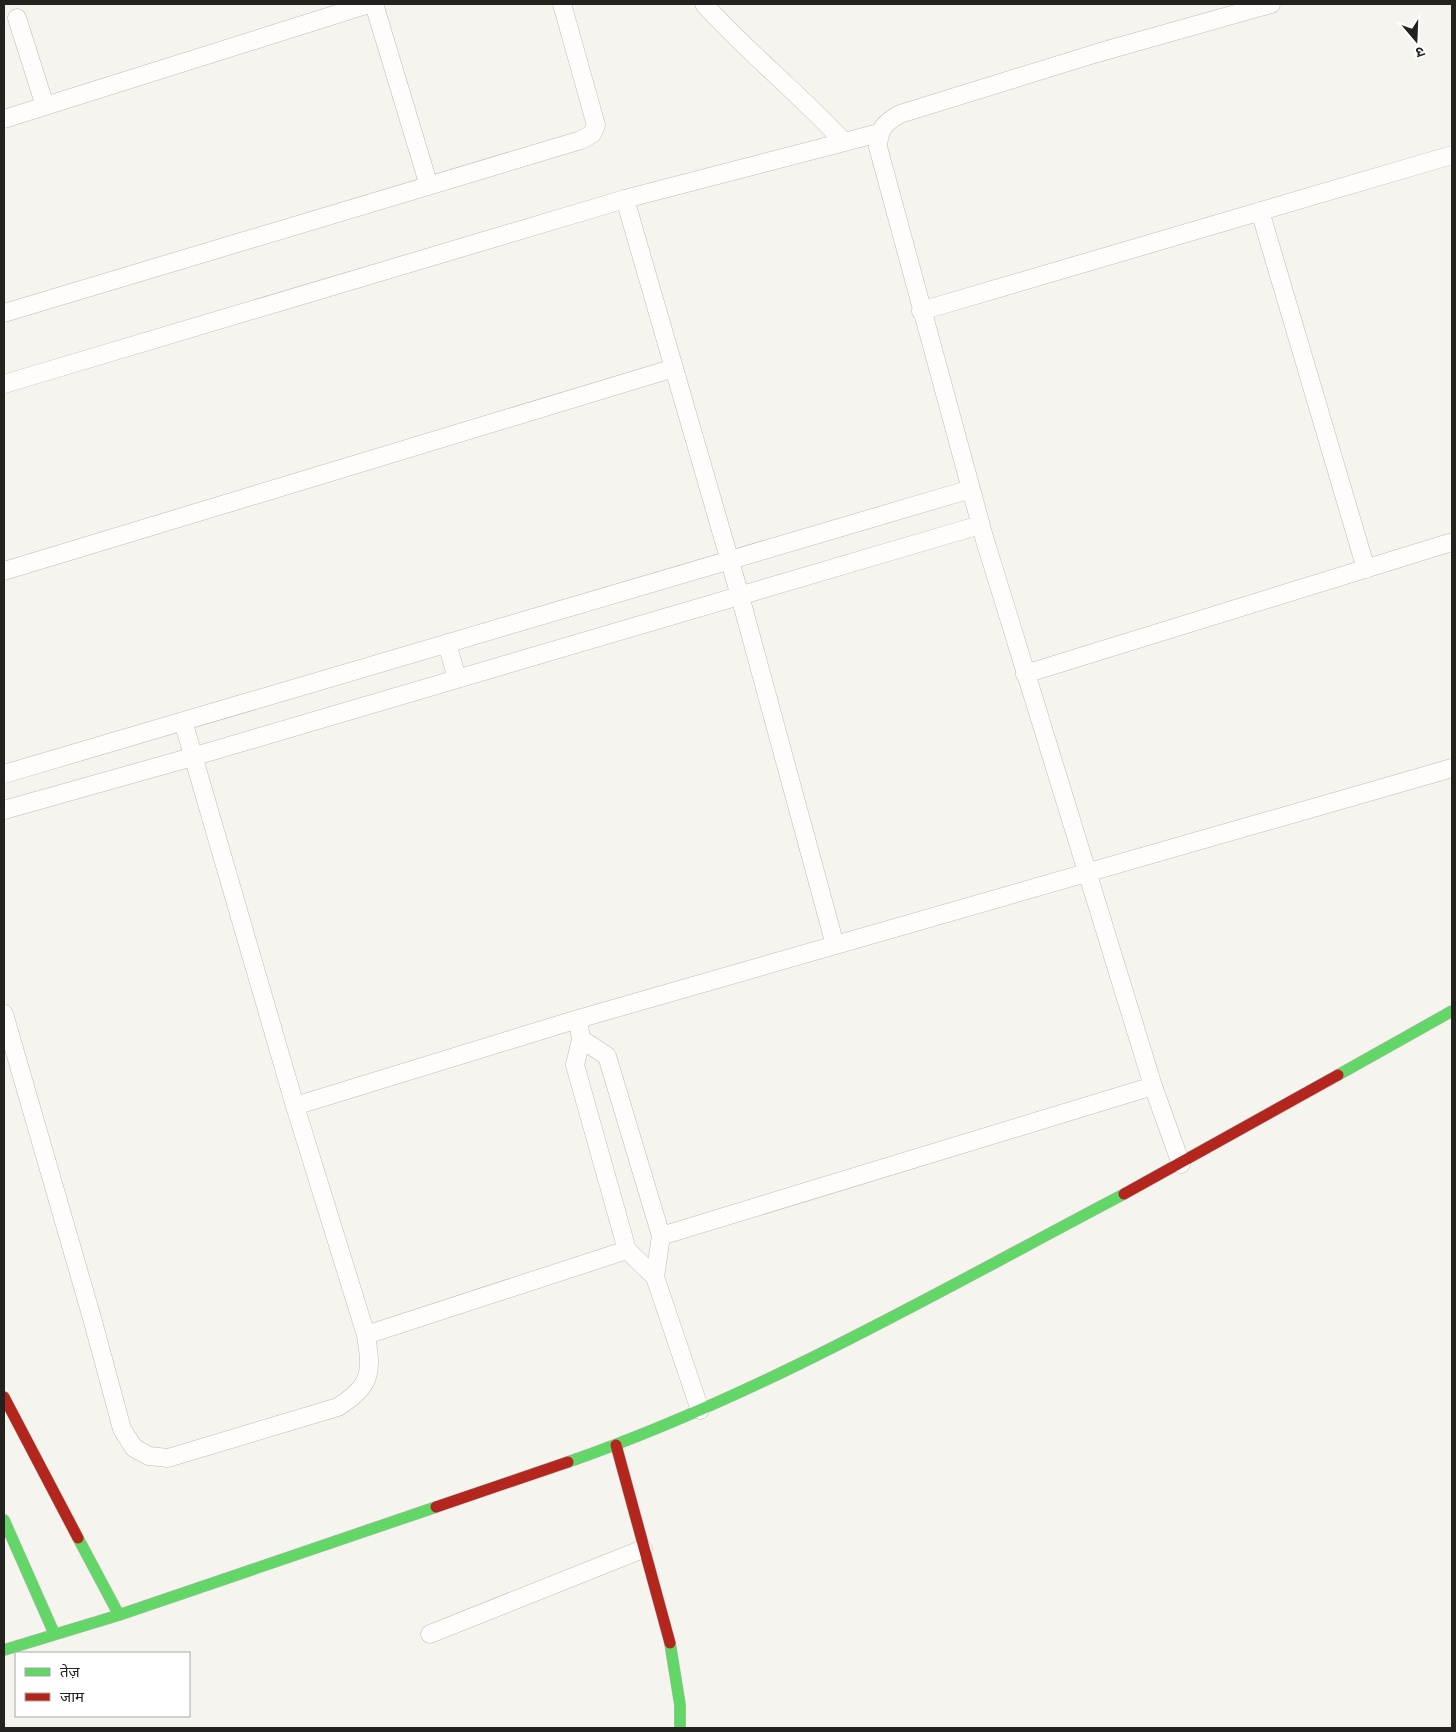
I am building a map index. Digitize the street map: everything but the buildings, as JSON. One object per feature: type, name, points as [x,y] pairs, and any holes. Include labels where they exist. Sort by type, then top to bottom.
[{"type":"main road","points":[[4,1650],[119,1614],[616,1445],[700,1410],[835,1346],[1181,1164],[1452,1011]]},
{"type":"main road","points":[[4,1397],[119,1614]]},
{"type":"main road","points":[[616,1445],[672,1649],[680,1705],[680,1728]]},
{"type":"main road","points":[[4,1520],[54,1633]]},
{"type":"lane","points":[[4,120],[370,4]]},
{"type":"lane","points":[[374,4],[428,186]]},
{"type":"lane","points":[[4,313],[581,140],[592,134],[596,125],[594,115],[562,4]]},
{"type":"lane","points":[[704,4],[754,55],[811,106],[844,142]]},
{"type":"lane","points":[[1181,1164],[1153,1086],[980,524],[878,147],[879,132],[885,122],[900,114],[1097,53],[1270,4]]},
{"type":"lane","points":[[17,18],[45,106]]},
{"type":"lane","points":[[4,384],[625,199],[879,132]]},
{"type":"lane","points":[[922,311],[1452,155]]},
{"type":"lane","points":[[625,199],[730,560],[836,945]]},
{"type":"lane","points":[[1260,211],[1366,569]]},
{"type":"lane","points":[[4,571],[674,368]]},
{"type":"lane","points":[[4,774],[970,489]]},
{"type":"lane","points":[[4,810],[192,757],[980,524]]},
{"type":"lane","points":[[1025,674],[1452,542]]},
{"type":"lane","points":[[447,643],[457,679]]},
{"type":"lane","points":[[4,1014],[92,1318],[122,1429],[134,1448],[149,1456],[168,1458],[338,1407],[354,1396],[366,1382],[371,1363],[366,1335],[295,1106],[183,721]]},
{"type":"lane","points":[[295,1106],[578,1019],[1452,768]]},
{"type":"lane","points":[[578,1019],[581,1038],[575,1065],[627,1250],[655,1277]]},
{"type":"lane","points":[[581,1038],[606,1056],[661,1236],[655,1277],[700,1410]]},
{"type":"lane","points":[[661,1236],[1153,1086]]},
{"type":"lane","points":[[366,1335],[627,1250]]},
{"type":"lane","points":[[430,1634],[643,1549]]},
{"type":"traffic: fast","points":[[1338,1075],[1452,1011]]},
{"type":"traffic: fast","points":[[568,1462],[712,1405],[782,1372],[920,1303],[1124,1194]]},
{"type":"traffic: fast","points":[[4,1650],[119,1615],[436,1507]]},
{"type":"traffic: fast","points":[[4,1520],[54,1633]]},
{"type":"traffic: fast","points":[[78,1538],[119,1615]]},
{"type":"traffic: fast","points":[[670,1643],[680,1705],[680,1728]]},
{"type":"traffic: jam","points":[[1124,1194],[1338,1075]]},
{"type":"traffic: jam","points":[[4,1397],[78,1538]]},
{"type":"traffic: jam","points":[[616,1445],[670,1643]]},
{"type":"traffic: jam","points":[[436,1507],[568,1462]]}]
